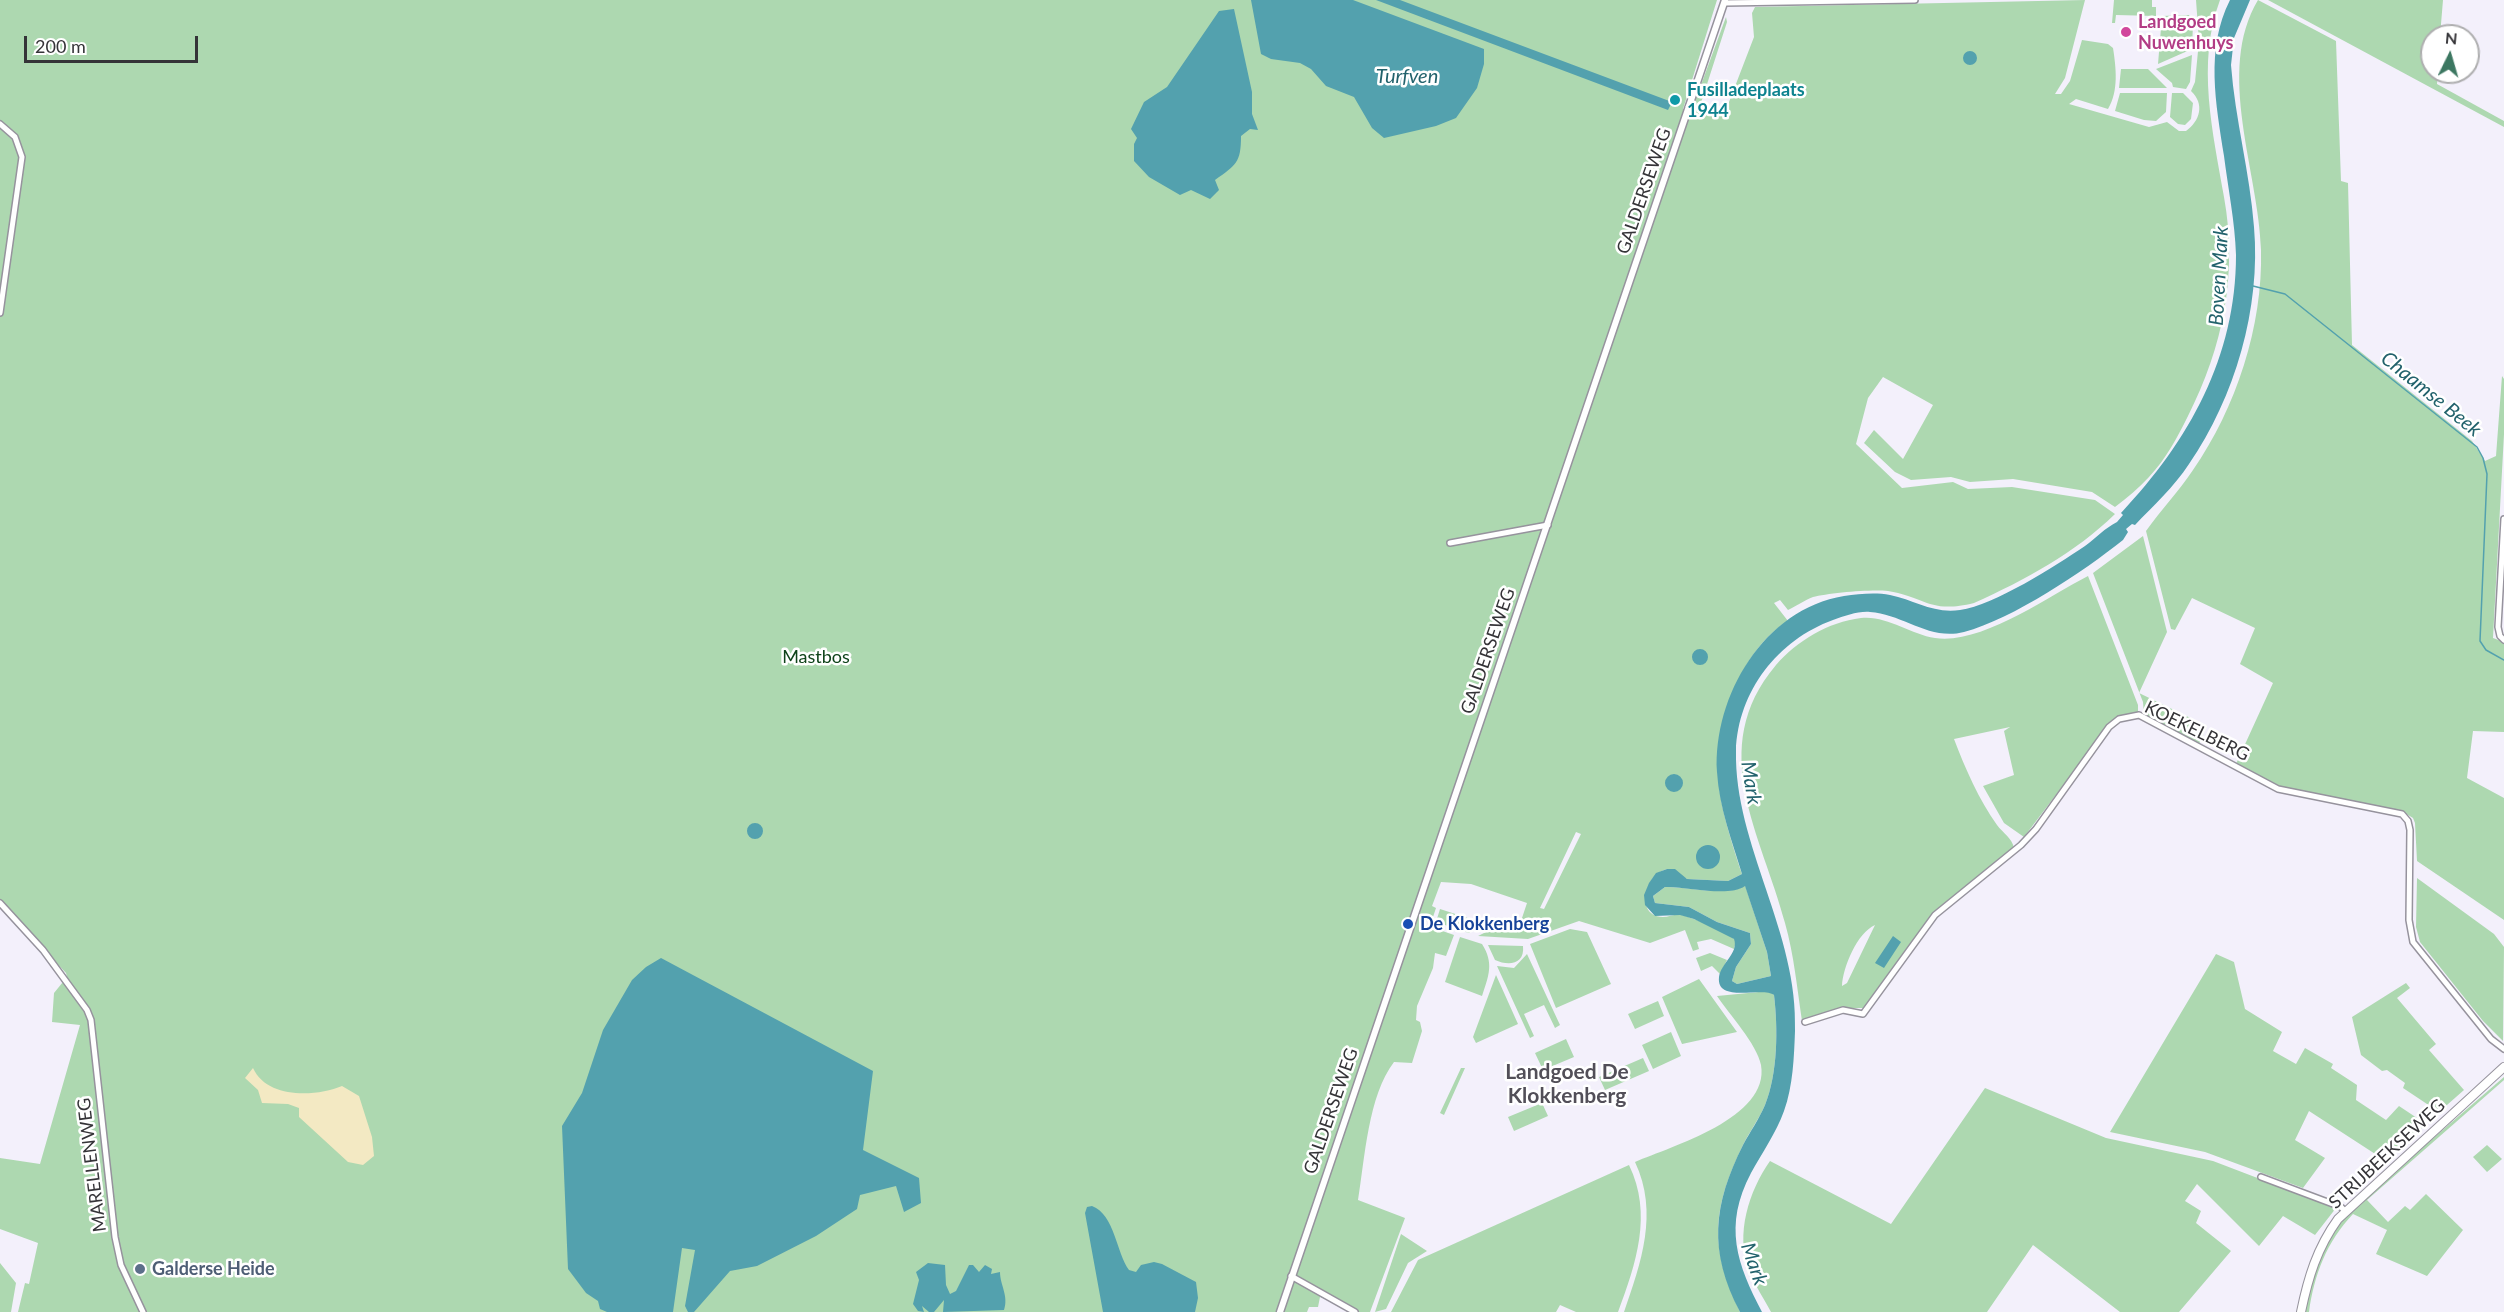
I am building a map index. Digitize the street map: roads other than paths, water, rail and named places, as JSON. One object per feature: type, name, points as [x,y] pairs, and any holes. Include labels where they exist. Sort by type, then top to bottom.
[{"type":"main road","name":"STRIJBEEKSEWEG","points":[[2301,1312],[2308,1276],[2321,1245],[2345,1211],[2504,1067]]},
{"type":"street","points":[[1724,1],[1916,0]]},
{"type":"street","name":"GALDERSEWEG","points":[[1280,1312],[1724,1]]},
{"type":"street","points":[[0,124],[15,137],[22,157],[0,313]]},
{"type":"street","points":[[2502,638],[2504,519]]},
{"type":"street","points":[[1450,543],[1548,525]]},
{"type":"street","name":"KOEKELBERG","points":[[1805,1022],[1843,1010],[1863,1014],[1935,915],[2024,843],[2109,727],[2119,718],[2139,716],[2278,789],[2402,814],[2408,820],[2410,830],[2409,920],[2413,942],[2419,953],[2491,1039],[2504,1049]]},
{"type":"street","name":"MARELLENWEG","points":[[0,903],[61,974],[87,1010],[91,1020],[115,1237],[121,1265],[143,1312]]},
{"type":"street","points":[[2261,1177],[2341,1207],[2345,1211]]},
{"type":"street","points":[[1291,1276],[1355,1312]]},
{"type":"water","name":"Turfven","points":[[1251,0],[1353,0],[1484,49],[1484,64],[1477,88],[1456,118],[1436,126],[1384,138],[1372,128],[1354,97],[1326,86],[1311,69],[1300,63],[1271,59],[1261,54]]},
{"type":"water","points":[[1376,0],[1400,0],[1672,102],[1668,110]]},
{"type":"water","points":[[2230,0],[2250,0],[2234,38],[2231,65],[2254,227],[2253,289],[2249,320],[2232,381],[2220,410],[2189,464],[2177,481],[2135,525],[2132,524],[2126,529],[2128,532],[2123,540],[2089,566],[2026,605],[1983,626],[1951,634],[1939,633],[1894,617],[1870,612],[1856,613],[1833,620],[1795,640],[1779,654],[1753,688],[1744,708],[1738,729],[1736,751],[1738,786],[1745,821],[1787,959],[1794,995],[1795,1031],[1791,1082],[1784,1111],[1751,1173],[1737,1210],[1736,1228],[1740,1261],[1762,1312],[1740,1312],[1723,1269],[1718,1228],[1720,1208],[1733,1167],[1763,1110],[1769,1092],[1776,1050],[1774,995],[1725,990],[1720,985],[1719,977],[1734,949],[1734,939],[1694,919],[1680,915],[1655,916],[1645,905],[1644,895],[1656,873],[1667,869],[1675,869],[1687,879],[1728,881],[1742,874],[1720,798],[1717,772],[1718,743],[1724,714],[1734,686],[1749,660],[1768,637],[1790,618],[1815,604],[1861,594],[1890,595],[1950,611],[1974,607],[1990,601],[2058,564],[2117,522],[2123,515],[2121,513],[2168,457],[2204,395],[2218,362],[2228,328],[2234,292],[2236,255],[2234,230],[2218,117],[2215,77],[2217,38]],"holes":[[[1745,886],[1767,952],[1771,976],[1737,984],[1732,981],[1736,967],[1751,944],[1750,933],[1717,922],[1689,907],[1655,903],[1653,896],[1665,887],[1728,891]]]},
{"type":"water","points":[[1234,9],[1252,92],[1252,114],[1258,130],[1250,129],[1241,136],[1238,158],[1232,167],[1215,180],[1219,190],[1210,199],[1191,190],[1180,195],[1149,177],[1134,161],[1134,144],[1137,138],[1131,129],[1144,102],[1167,87],[1219,11]]},
{"type":"water","points":[[1970,51],[1975,53],[1977,58],[1975,63],[1970,65],[1965,63],[1963,58],[1965,53]]},
{"type":"water","points":[[1697,649],[1703,649],[1708,657],[1706,663],[1697,665],[1692,660],[1692,654]]},
{"type":"water","points":[[1674,774],[1680,777],[1683,783],[1680,789],[1674,792],[1668,789],[1665,783],[1668,777]]},
{"type":"water","points":[[755,823],[763,831],[755,839],[747,831]]},
{"type":"water","points":[[1708,845],[1717,848],[1720,857],[1717,866],[1708,869],[1699,866],[1696,857],[1699,848]]},
{"type":"water","points":[[1893,936],[1901,942],[1884,968],[1875,963]]},
{"type":"water","points":[[661,958],[873,1071],[863,1150],[919,1178],[921,1203],[904,1212],[896,1186],[860,1195],[857,1209],[816,1236],[757,1266],[730,1271],[694,1312],[688,1312],[685,1306],[695,1250],[682,1248],[673,1312],[607,1312],[600,1309],[598,1301],[586,1293],[568,1269],[562,1126],[582,1093],[603,1030],[632,980],[646,967]]},
{"type":"water","points":[[1092,1206],[1106,1217],[1129,1270],[1136,1272],[1141,1265],[1154,1262],[1196,1282],[1198,1298],[1195,1312],[1103,1312],[1085,1213],[1087,1207]]},
{"type":"water","points":[[928,1263],[945,1265],[946,1285],[950,1294],[956,1291],[969,1265],[973,1265],[979,1272],[985,1265],[992,1269],[991,1274],[1000,1272],[1005,1295],[1004,1310],[943,1312],[944,1300],[934,1312],[929,1312],[922,1306],[924,1312],[918,1311],[913,1304],[919,1280],[916,1272]]},
{"type":"waterway","name":"Chaamse Beek","points":[[2253,286],[2285,294],[2477,447],[2483,458],[2487,474],[2480,641],[2486,650],[2504,660]]},
{"type":"place","name":"Landgoed Nuwenhuys","points":[[2126,32]]},
{"type":"place","name":"Fusilladeplaats 1944","points":[[1675,100]]},
{"type":"place","name":"De Klokkenberg","points":[[1408,924]]},
{"type":"place","name":"Galderse Heide","points":[[140,1269]]},
{"type":"district","name":"Landgoed De Klokkenberg","points":[[1567,1084]]},
{"type":"water label","name":"Boven Mark","points":[[2219,276]]},
{"type":"water label","name":"Mark","points":[[1751,783]]},
{"type":"water label","name":"Mark","points":[[1754,1264]]},
{"type":"park label","name":"Mastbos","points":[[816,657]]}]
